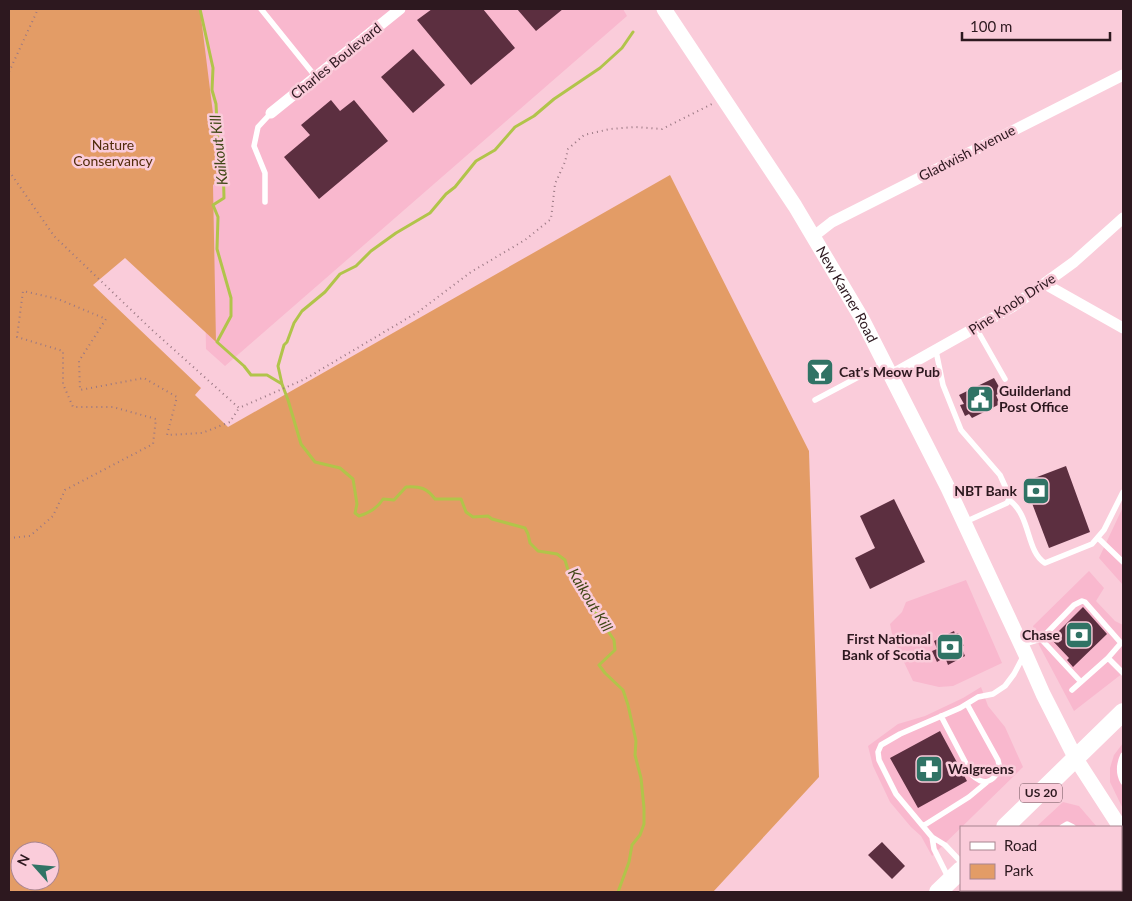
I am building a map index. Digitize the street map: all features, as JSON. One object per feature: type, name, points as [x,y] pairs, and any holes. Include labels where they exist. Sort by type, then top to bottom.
[{"type":"main road","name":"New Karner Road","points":[[664,9],[814,236],[862,317],[964,523],[1043,694],[1076,759],[1121,826]]},
{"type":"main road","name":"US 20","points":[[1006,826],[1123,712]]},
{"type":"street","name":"Charles Boulevard","points":[[271,112],[400,9]]},
{"type":"street","name":"Gladwish Avenue","points":[[814,236],[832,222],[1123,75]]},
{"type":"street","name":"Pine Knob Drive","points":[[888,369],[936,351],[1012,307],[1074,262],[1123,218]]},
{"type":"street","points":[[1045,284],[1123,328]]},
{"type":"lane","points":[[261,9],[316,76]]},
{"type":"lane","points":[[265,202],[265,173],[254,146],[258,128],[271,112]]},
{"type":"lane","points":[[976,328],[1005,379]]},
{"type":"lane","points":[[936,351],[942,385],[961,430],[1000,475],[1010,497],[1008,503],[964,523]]},
{"type":"lane","points":[[815,400],[888,369]]},
{"type":"lane","points":[[1009,500],[1019,508],[1038,557],[1045,562],[1088,546],[1098,538],[1123,492]]},
{"type":"lane","points":[[1098,538],[1123,562]]},
{"type":"lane","points":[[960,861],[945,845],[932,837],[896,794],[879,760],[878,752],[881,745],[900,734],[968,704],[978,697],[993,694],[1005,686],[1014,674],[1023,649],[1041,639],[1074,605],[1082,601],[1121,643],[1108,658],[1072,690]]},
{"type":"lane","points":[[1041,639],[1081,682]]},
{"type":"lane","points":[[1108,658],[1123,673]]},
{"type":"lane","points":[[923,826],[970,797],[996,776],[1000,769],[998,760],[968,704]]},
{"type":"lane","points":[[941,716],[972,775],[979,782],[987,782]]},
{"type":"lane","points":[[1123,755],[1119,771],[1123,782]]},
{"type":"lane","points":[[932,837],[934,849],[949,881]]},
{"type":"path","points":[[9,72],[38,9]]},
{"type":"path","points":[[9,538],[30,536],[53,516],[64,490],[153,444],[156,419],[113,407],[73,407],[63,384],[63,352],[17,337],[23,291],[58,299],[106,319],[79,361],[80,390],[144,378],[177,397],[167,435],[202,433],[230,422],[238,408],[304,379],[411,316],[471,272],[525,240],[551,219],[555,184],[565,162],[568,149],[584,135],[619,128],[662,129],[723,98]]},
{"type":"path","points":[[9,171],[54,236],[151,329],[238,408]]},
{"type":"shaded area","points":[[200,9],[623,9],[627,16],[225,366],[206,349]]},
{"type":"shaded area","points":[[1123,507],[1123,585],[1099,558]]},
{"type":"shaded area","points":[[1089,571],[1104,588],[1096,601],[1115,621],[1123,625],[1123,673],[1074,711],[1039,645],[1033,626]]},
{"type":"shaded area","name":"First National Bank of Scotia","points":[[966,580],[1002,663],[953,686],[939,687],[913,681],[893,639],[890,624],[902,612],[906,602]]},
{"type":"shaded area","points":[[981,687],[988,706],[1005,727],[1023,767],[963,826],[960,826],[960,829],[932,856],[921,836],[890,802],[873,766],[868,746],[898,724],[925,716]]},
{"type":"shaded area","points":[[1123,743],[1123,809],[1110,782],[1110,768],[1114,755]]},
{"type":"shaded area","points":[[1063,802],[1079,806],[1096,826],[1037,826]]},
{"type":"shaded area","points":[[1122,867],[1123,869],[1123,891],[1121,892],[964,892],[1122,891]]},
{"type":"green space","name":"Nature Conservancy","points":[[9,9],[200,9],[221,178],[213,185],[216,342],[125,258],[93,285],[201,388],[195,395],[228,427],[670,175],[809,451],[819,777],[713,892],[9,892]]},
{"type":"building","points":[[432,9],[483,9],[515,48],[471,85],[417,20]]},
{"type":"building","points":[[517,9],[563,9],[536,31]]},
{"type":"building","points":[[413,49],[445,85],[413,113],[381,77]]},
{"type":"building","points":[[331,100],[340,111],[354,100],[388,141],[319,199],[284,157],[310,135],[301,125]]},
{"type":"building","name":"Guilderland Post Office","points":[[994,378],[1002,392],[996,395],[1000,404],[972,418],[969,414],[965,416],[960,405],[964,404],[959,395]]},
{"type":"building","points":[[1066,466],[1090,532],[1049,548],[1024,482]]},
{"type":"building","points":[[894,499],[925,562],[870,589],[855,558],[875,548],[860,516]]},
{"type":"building","name":"Chase","points":[[1083,607],[1107,634],[1073,667],[1067,660],[1069,658],[1051,639]]},
{"type":"building","points":[[954,631],[955,634],[958,633],[964,646],[961,646],[965,656],[948,665],[945,657],[937,662],[932,651],[937,649],[934,641]]},
{"type":"building","name":"Walgreens","points":[[940,731],[967,781],[918,808],[890,758]]},
{"type":"building","points":[[882,842],[905,866],[892,879],[868,855]]},
{"type":"waterway","name":"Kaikout Kill","points":[[200,9],[213,68],[212,90],[216,104],[218,143],[223,161],[224,198],[213,205],[218,217],[217,249],[231,298],[231,316],[217,342],[244,366],[251,375],[267,375],[282,384],[301,444],[315,462],[340,468],[353,479],[357,504],[355,513],[359,516],[372,510],[383,499],[394,500],[406,487],[419,487],[429,492],[435,499],[461,499],[466,512],[473,517],[488,516],[492,519],[525,528],[530,543],[538,551],[557,554],[565,560],[568,570],[593,601],[594,610],[614,640],[615,650],[599,665],[623,690],[636,741],[635,755],[641,778],[644,824],[640,835],[632,845],[629,862],[618,892]]},
{"type":"waterway","points":[[282,384],[278,366],[284,345],[302,311],[325,292],[340,274],[356,266],[371,251],[396,233],[430,213],[476,161],[495,150],[515,127],[534,116],[554,99],[600,68],[622,48],[633,32]]},
{"type":"place","name":"Cat's Meow Pub","points":[[820,372]]},
{"type":"place","name":"Guilderland Post Office","points":[[980,399]]},
{"type":"place","name":"NBT Bank","points":[[1036,491]]},
{"type":"place","name":"Chase","points":[[1079,635]]},
{"type":"place","name":"First National Bank of Scotia","points":[[950,647]]},
{"type":"place","name":"Walgreens","points":[[929,769]]}]
